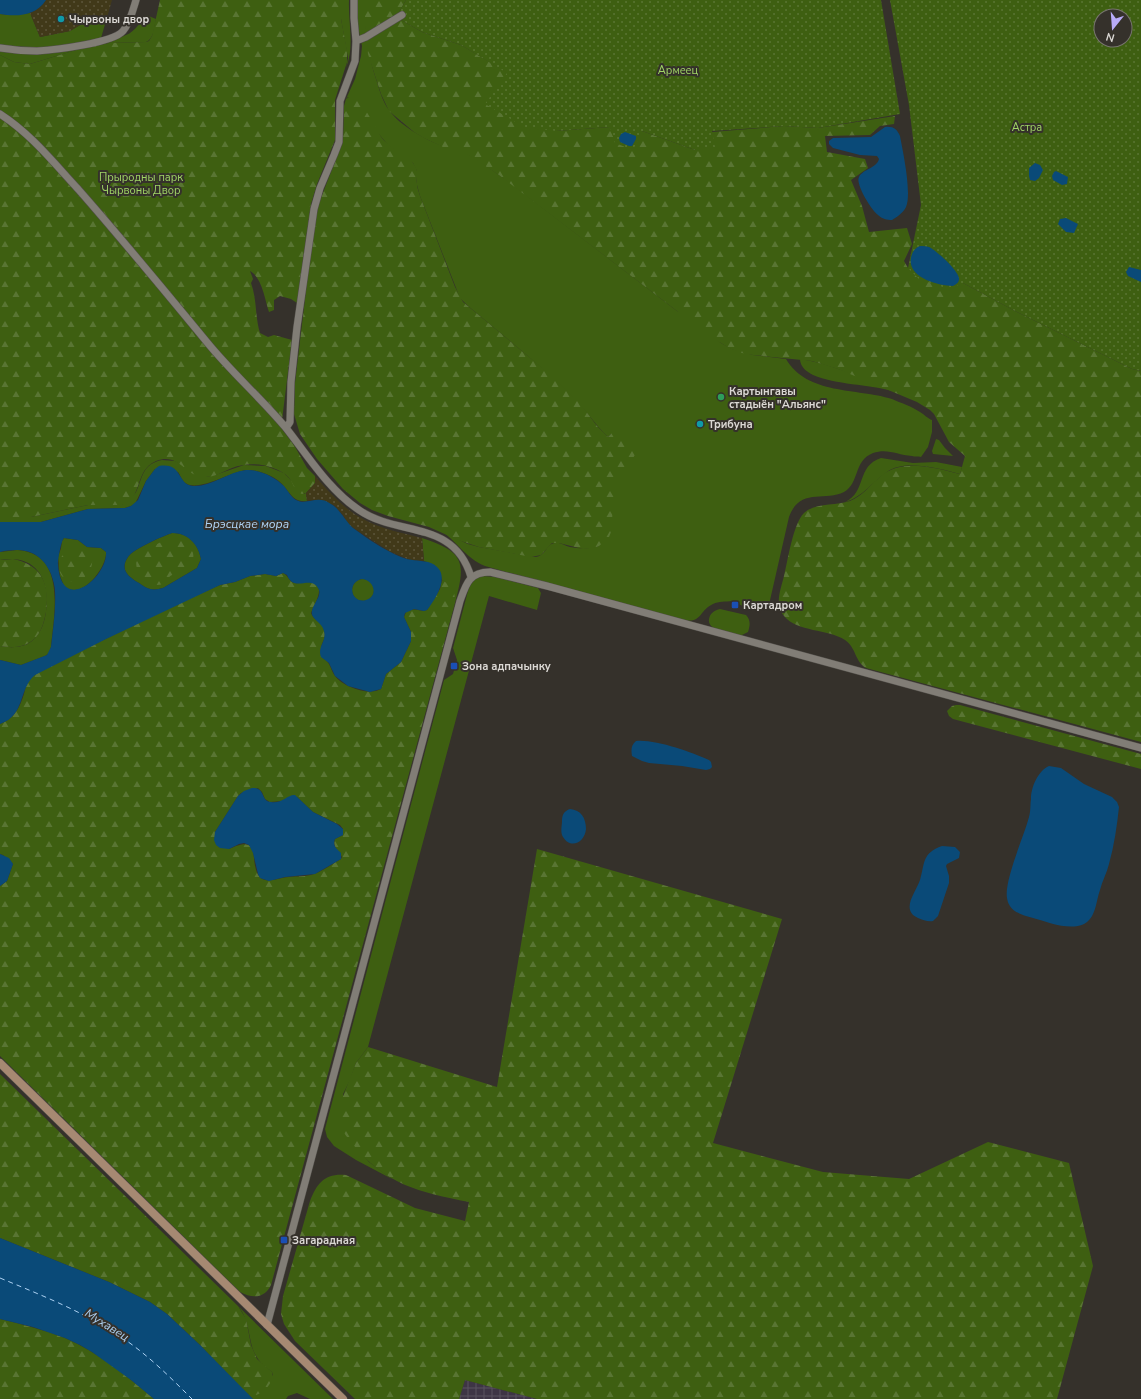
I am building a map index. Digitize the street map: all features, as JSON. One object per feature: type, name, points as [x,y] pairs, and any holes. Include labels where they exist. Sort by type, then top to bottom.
[{"type":"street","points":[[0,48],[25,51],[51,50],[112,39],[123,32],[136,0]]},
{"type":"street","points":[[286,428],[290,422],[291,382],[312,221],[318,193],[339,142],[340,101],[355,61],[356,41],[354,0]]},
{"type":"street","points":[[356,41],[366,37],[402,15]]},
{"type":"street","points":[[0,114],[21,128],[45,152],[126,243],[228,367],[271,410],[323,475],[350,504],[359,511],[379,520],[440,538],[460,554],[468,567],[471,577]]},
{"type":"street","points":[[267,1325],[458,608],[471,577],[479,573],[490,572],[548,586],[1141,748]]},
{"type":"street","points":[[0,1063],[343,1399]]},
{"type":"shaded area","points":[[465,1380],[537,1399],[459,1399]]},
{"type":"green space","name":"Прыродны парк Чырвоны Двор","points":[[160,0],[341,0],[341,19],[347,50],[347,62],[335,100],[335,140],[317,184],[311,204],[297,303],[291,299],[280,296],[274,300],[274,310],[269,312],[260,283],[250,271],[253,279],[251,283],[260,333],[268,337],[274,335],[292,340],[281,428],[294,445],[307,468],[315,476],[315,483],[306,493],[302,494],[299,493],[286,475],[268,466],[247,464],[232,468],[214,476],[203,477],[191,473],[176,462],[164,459],[149,465],[141,477],[133,497],[129,502],[122,505],[88,505],[31,517],[0,517],[0,55],[14,62],[30,64],[76,50],[109,43],[149,41],[152,36]]},
{"type":"green space","points":[[341,0],[349,0],[351,43],[349,60],[346,68],[348,58],[341,19]]},
{"type":"green space","name":"Картынгавы стадыён \"Альянс\"","points":[[358,0],[365,0],[365,22],[369,51],[382,97],[394,116],[406,127],[435,143],[442,146],[449,144],[473,157],[505,179],[677,311],[690,317],[721,343],[732,349],[753,355],[786,359],[795,371],[806,379],[820,385],[892,399],[913,408],[932,420],[932,432],[928,447],[921,457],[888,451],[873,453],[862,461],[852,483],[844,492],[836,495],[813,497],[799,502],[789,517],[768,609],[747,608],[732,601],[720,602],[708,607],[697,619],[688,621],[681,620],[485,566],[478,563],[468,555],[444,533],[468,544],[479,547],[535,557],[542,555],[550,545],[555,543],[577,548],[599,546],[611,434],[608,437],[575,399],[558,383],[460,298],[420,196],[417,185],[417,171],[413,163],[388,145],[348,97],[346,99],[355,79],[361,56],[362,46],[358,26]]},
{"type":"green space","points":[[365,0],[406,0],[396,17],[422,32],[461,45],[508,73],[556,131],[610,127],[642,131],[695,150],[712,132],[784,126],[818,128],[895,116],[894,124],[880,126],[870,135],[825,136],[827,152],[865,159],[868,168],[851,180],[862,206],[869,232],[907,228],[912,244],[904,261],[908,268],[963,283],[1015,311],[1132,369],[1141,371],[1141,742],[866,668],[862,665],[849,643],[845,640],[838,636],[797,625],[784,616],[779,607],[780,591],[791,543],[800,518],[804,513],[814,507],[855,499],[889,470],[899,467],[930,467],[960,474],[965,456],[949,442],[934,414],[917,402],[838,369],[812,361],[753,355],[731,349],[711,337],[499,175],[470,156],[459,151],[443,147],[414,132],[389,111],[381,94],[368,54],[365,26]]},
{"type":"green space","name":"Армеец","points":[[406,0],[881,0],[900,114],[818,128],[784,126],[712,131],[715,147],[695,150],[642,131],[633,150],[615,143],[610,127],[556,131],[524,127],[485,104],[507,73],[461,45],[422,32],[396,17]]},
{"type":"green space","name":"Астра","points":[[890,0],[1141,0],[1141,371],[1132,369],[1015,311],[963,283],[949,289],[919,279],[908,268],[921,205],[909,105]]},
{"type":"green space","points":[[30,13],[40,37],[70,31],[92,18],[106,21],[101,38],[117,38],[132,31],[146,15],[156,19],[152,36],[146,42],[109,43],[76,50],[30,64],[14,62],[0,55],[0,14],[11,15]]},
{"type":"green space","points":[[351,96],[360,102],[382,138],[390,146],[408,158],[415,166],[417,172],[417,187],[420,196],[455,287],[463,302],[552,376],[579,402],[597,426],[608,437],[616,429],[634,445],[635,455],[615,483],[611,532],[609,537],[599,546],[583,549],[559,543],[552,543],[541,555],[531,557],[479,547],[458,540],[429,527],[388,516],[372,510],[360,503],[343,489],[317,459],[300,434],[294,414],[295,383],[313,232],[319,203],[343,141],[344,106],[346,99]]},
{"type":"green space","points":[[800,359],[836,368],[892,391],[832,381],[813,375],[806,371],[800,362]]},
{"type":"green space","points":[[936,439],[939,440],[953,456],[933,454],[932,451]]},
{"type":"green space","points":[[881,458],[913,463],[936,462],[962,467],[960,474],[923,466],[903,466],[894,468],[857,497],[845,502],[852,498],[856,492],[868,467],[873,462]]},
{"type":"green space","points":[[162,460],[175,461],[207,477],[244,465],[266,466],[284,473],[304,494],[306,493],[307,501],[295,499],[277,480],[269,475],[256,471],[240,471],[205,484],[190,485],[184,482],[178,472],[155,469],[146,481],[135,504],[131,506],[125,508],[88,509],[41,522],[0,522],[0,517],[31,517],[88,505],[122,505],[136,492],[142,476],[147,468],[155,462]]},
{"type":"green space","points":[[172,533],[183,535],[195,544],[200,553],[201,559],[197,568],[163,588],[157,589],[150,589],[146,587],[135,581],[126,573],[125,562],[131,554],[148,543]]},
{"type":"green space","points":[[64,538],[78,540],[87,547],[101,548],[106,552],[100,571],[90,583],[78,590],[70,590],[64,586],[60,576],[58,557]]},
{"type":"green space","points":[[169,538],[180,539],[189,545],[193,554],[191,567],[175,573],[163,584],[157,585],[146,582],[142,579],[137,569],[137,556]]},
{"type":"green space","points":[[422,538],[447,548],[459,560],[461,578],[455,603],[452,590],[442,580],[438,571],[424,561]]},
{"type":"green space","points":[[75,547],[85,550],[91,555],[92,562],[90,570],[85,576],[79,581],[72,582],[60,574],[59,564],[63,555]]},
{"type":"green space","points":[[17,550],[33,554],[44,562],[51,573],[55,603],[51,647],[49,653],[21,665],[0,660],[0,646],[21,646],[35,638],[44,623],[47,599],[43,579],[38,571],[31,565],[23,561],[12,559],[0,560],[0,552]]},
{"type":"green space","points":[[13,559],[31,566],[42,577],[47,593],[47,602],[43,624],[36,637],[26,645],[9,647],[0,646],[0,560]]},
{"type":"green space","points":[[283,573],[293,582],[308,582],[314,583],[318,586],[319,590],[317,600],[311,613],[313,617],[321,623],[325,634],[321,646],[323,658],[328,662],[333,673],[339,680],[350,687],[363,691],[376,691],[381,689],[386,674],[401,662],[411,641],[411,632],[404,617],[406,612],[410,610],[427,610],[440,589],[442,580],[452,589],[455,595],[455,603],[271,1285],[262,1295],[249,1296],[240,1292],[0,1056],[0,886],[7,881],[13,864],[0,854],[0,724],[13,716],[16,712],[30,679],[48,667],[177,604],[220,585],[235,582],[250,576],[265,574],[276,576]],"holes":[[[258,788],[262,792],[265,799],[270,802],[282,801],[289,797],[297,797],[313,812],[340,825],[343,829],[343,835],[335,839],[334,844],[342,857],[341,859],[311,875],[287,877],[276,880],[262,879],[255,867],[251,848],[248,845],[240,845],[229,849],[215,832],[241,793]]]},
{"type":"green space","points":[[483,576],[495,577],[538,588],[541,593],[537,610],[489,596],[368,1047],[356,1063],[343,1094],[347,1136],[369,1162],[392,1179],[356,1160],[334,1146],[327,1137],[325,1129],[444,680],[453,674],[457,660],[453,648],[468,591],[473,581]]},
{"type":"green space","points":[[363,579],[371,582],[374,590],[371,598],[363,601],[355,598],[352,590],[355,582]]},
{"type":"green space","points":[[720,609],[746,615],[750,623],[748,632],[740,636],[720,631],[712,626],[709,623],[710,615],[716,610]]},
{"type":"green space","points":[[956,705],[1141,754],[1141,769],[953,719],[949,716],[947,711],[952,706]]},
{"type":"green space","points":[[537,849],[782,919],[713,1143],[823,1172],[909,1179],[988,1142],[1069,1163],[1093,1266],[1057,1399],[537,1399],[465,1380],[459,1399],[355,1399],[295,1341],[284,1324],[281,1314],[283,1296],[310,1201],[319,1184],[323,1180],[332,1176],[346,1175],[415,1208],[465,1221],[469,1202],[419,1190],[404,1184],[390,1177],[364,1157],[343,1131],[338,1119],[338,1109],[356,1063],[368,1047],[497,1087]]},
{"type":"green space","points":[[0,1074],[238,1306],[246,1319],[251,1345],[257,1359],[272,1372],[273,1375],[270,1383],[262,1392],[256,1395],[246,1393],[200,1345],[167,1314],[150,1302],[109,1282],[0,1238]]},
{"type":"green space","points":[[238,1306],[333,1399],[310,1399],[297,1393],[288,1396],[286,1399],[253,1399],[246,1393],[249,1394],[273,1375],[272,1372],[259,1361],[252,1347],[248,1326]]},
{"type":"green space","points":[[0,1319],[49,1332],[89,1350],[112,1365],[154,1399],[0,1399]]},
{"type":"sand","name":"Чырвоны двор","points":[[46,0],[112,0],[106,21],[92,18],[70,31],[40,37],[30,13],[39,8]]},
{"type":"sand","points":[[315,476],[331,494],[356,515],[385,528],[422,538],[424,561],[410,560],[389,551],[349,525],[334,505],[314,500],[307,501],[306,493],[315,483]]},
{"type":"water","points":[[0,0],[46,0],[32,12],[13,15],[0,14]]},
{"type":"water","points":[[885,127],[894,128],[900,136],[908,183],[908,201],[906,207],[902,213],[892,220],[883,218],[875,213],[859,185],[859,177],[878,162],[879,159],[877,156],[860,155],[833,148],[829,144],[829,141],[833,138],[871,137]]},
{"type":"water","points":[[625,132],[636,136],[632,146],[620,142],[619,138],[621,134]]},
{"type":"water","points":[[1035,163],[1040,165],[1043,170],[1039,178],[1035,181],[1030,180],[1029,168]]},
{"type":"water","points":[[1056,171],[1068,177],[1067,184],[1062,185],[1053,180],[1052,176]]},
{"type":"water","points":[[1066,218],[1078,224],[1074,233],[1066,232],[1058,224],[1060,219]]},
{"type":"water","points":[[920,246],[929,247],[937,252],[956,271],[959,279],[957,283],[953,286],[947,286],[932,282],[919,275],[914,270],[911,265],[911,256],[915,249]]},
{"type":"water","points":[[1129,267],[1141,270],[1141,282],[1128,276],[1126,272]]},
{"type":"water","name":"Брэсцкае мора","points":[[159,466],[172,467],[176,470],[184,482],[193,486],[200,486],[213,482],[239,471],[251,470],[261,472],[284,486],[296,500],[305,502],[321,500],[331,504],[338,509],[353,528],[388,551],[404,558],[428,562],[436,566],[442,577],[439,591],[427,610],[424,611],[414,609],[405,613],[404,617],[411,632],[411,641],[401,662],[386,674],[381,689],[370,692],[348,686],[335,676],[329,663],[321,657],[320,650],[325,635],[323,628],[312,614],[319,594],[318,588],[315,584],[294,583],[287,575],[283,573],[276,576],[265,574],[250,576],[235,582],[220,585],[106,639],[35,675],[26,687],[14,715],[0,724],[0,660],[21,665],[47,655],[51,647],[55,588],[47,566],[37,556],[30,552],[16,550],[0,552],[0,522],[41,522],[88,509],[125,508],[131,506],[138,500],[146,481]],"holes":[[[172,533],[183,535],[195,544],[201,559],[197,568],[163,588],[157,589],[150,589],[146,587],[135,581],[126,573],[125,562],[131,554],[148,543]],[[64,538],[78,540],[87,547],[101,548],[106,552],[105,562],[100,572],[84,587],[75,590],[67,588],[61,579],[58,564]],[[361,579],[369,582],[373,588],[373,595],[366,600],[357,599],[354,596],[352,589],[356,582]]]},
{"type":"water","points":[[636,741],[653,742],[683,750],[709,760],[712,767],[706,770],[642,761],[632,756],[633,744]]},
{"type":"water","points":[[1049,766],[1061,768],[1084,784],[1112,797],[1117,802],[1119,807],[1111,857],[1095,909],[1088,921],[1084,924],[1072,927],[1058,925],[1020,914],[1010,907],[1007,898],[1008,881],[1011,870],[1030,814],[1031,794],[1038,775]]},
{"type":"water","points":[[252,788],[259,790],[265,799],[271,802],[278,802],[295,795],[313,812],[337,824],[343,829],[343,835],[334,841],[335,847],[341,853],[341,859],[315,874],[285,877],[269,881],[260,878],[253,853],[249,845],[244,843],[239,844],[229,849],[220,848],[216,845],[214,840],[215,832],[238,796],[244,791]]},
{"type":"water","points":[[570,809],[577,811],[582,815],[586,825],[583,838],[574,844],[566,841],[561,831],[563,815]]},
{"type":"water","points":[[942,846],[955,847],[960,852],[959,858],[947,864],[946,866],[949,876],[949,883],[938,916],[933,921],[927,921],[913,915],[910,910],[911,900],[920,880],[925,859],[931,852]]},
{"type":"water","points":[[0,854],[9,858],[13,864],[7,881],[0,886]]},
{"type":"water","name":"Мухавец","points":[[0,1238],[109,1282],[150,1302],[167,1314],[200,1345],[253,1399],[154,1399],[131,1380],[80,1345],[33,1327],[0,1319]]},
{"type":"ferry route","points":[[0,1278],[62,1304],[107,1328],[149,1358],[192,1399]]},
{"type":"place","name":"Чырвоны двор","points":[[61,19]]},
{"type":"place","name":"Картынгавы стадыён \"Альянс\"","points":[[721,397]]},
{"type":"place","name":"Трибуна","points":[[700,424]]},
{"type":"place","name":"Картадром","points":[[735,605]]},
{"type":"place","name":"Зона адпачынку","points":[[454,666]]},
{"type":"place","name":"Загарадная","points":[[284,1240]]}]
